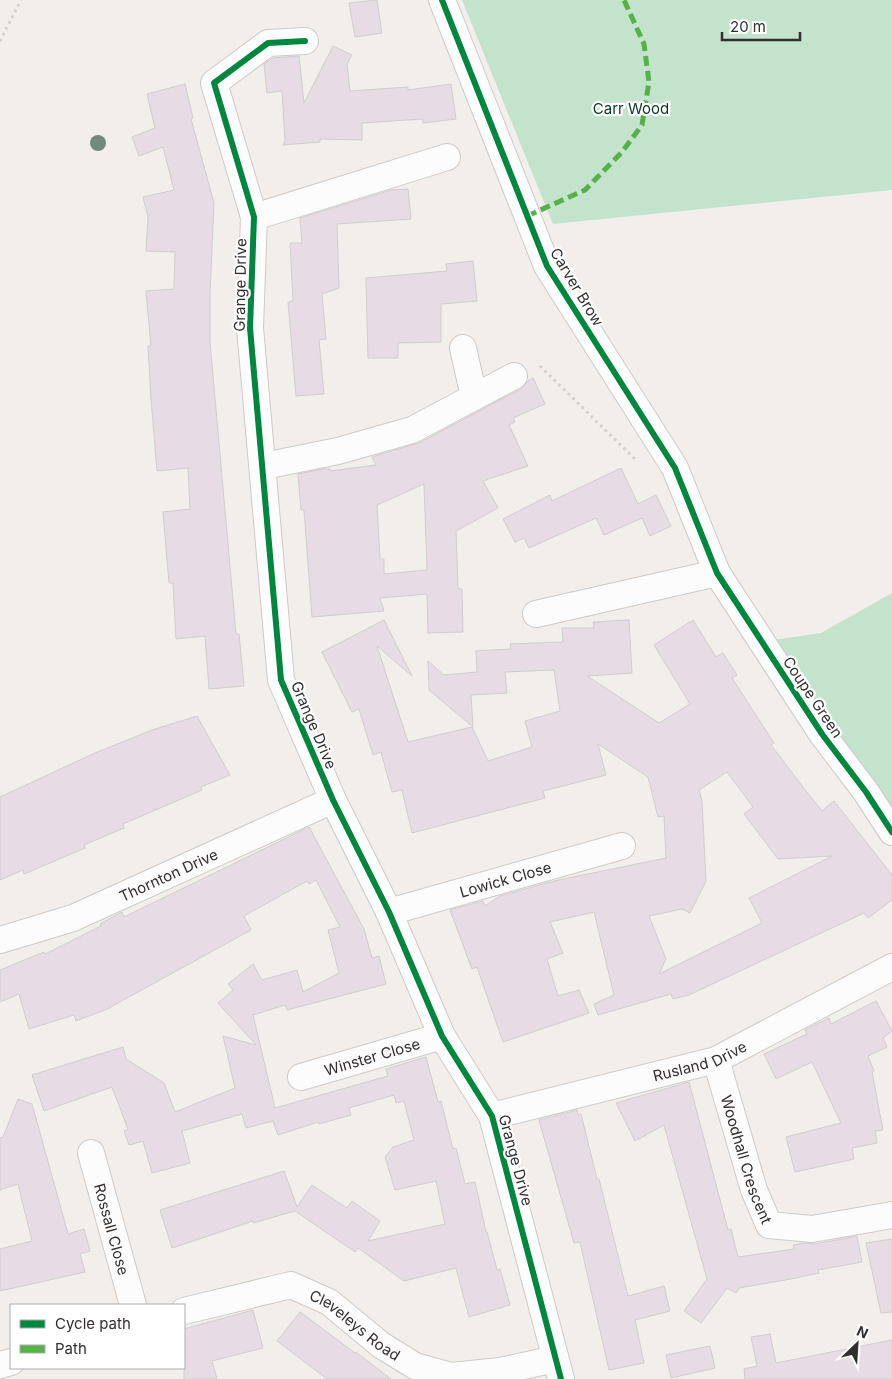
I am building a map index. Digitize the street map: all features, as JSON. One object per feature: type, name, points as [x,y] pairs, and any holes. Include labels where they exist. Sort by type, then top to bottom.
[{"type":"street","name":"Carver Brow","points":[[442,0],[547,266],[676,468],[717,573]]},
{"type":"street","name":"Grange Drive","points":[[305,41],[268,43],[214,83],[254,216],[250,328],[264,466],[281,680],[333,800],[389,912],[442,1036],[492,1116],[558,1369]]},
{"type":"street","name":"Grange Drive","points":[[254,216],[448,157]]},
{"type":"street","points":[[464,348],[474,397]]},
{"type":"street","points":[[264,466],[338,450],[412,430],[514,376]]},
{"type":"street","points":[[536,614],[717,573]]},
{"type":"street","name":"Coupe Green","points":[[717,573],[822,734],[866,792],[892,832]]},
{"type":"street","name":"Thornton Drive","points":[[0,940],[73,918],[333,800]]},
{"type":"street","name":"Lowick Close","points":[[389,912],[622,846]]},
{"type":"street","name":"Rusland Drive","points":[[492,1116],[716,1060],[892,967]]},
{"type":"street","name":"Winster Close","points":[[301,1077],[442,1036]]},
{"type":"street","name":"Woodhall Crescent","points":[[716,1060],[754,1190],[769,1226],[812,1229],[892,1215]]},
{"type":"street","name":"Rossall Close","points":[[91,1153],[133,1304]]},
{"type":"street","name":"Cleveleys Road","points":[[185,1311],[291,1285],[329,1302],[381,1345],[415,1366],[451,1376],[500,1371],[558,1369]]},
{"type":"path","points":[[0,41],[21,0]]},
{"type":"path","points":[[535,361],[639,463]]},
{"type":"green space","name":"Carr Wood","points":[[462,0],[892,0],[892,190],[553,224]]},
{"type":"green space","points":[[892,593],[892,808],[847,752],[773,640],[821,633]]},
{"type":"building","points":[[377,0],[382,33],[355,37],[349,3]]},
{"type":"building","points":[[333,46],[352,55],[347,64],[350,91],[408,87],[408,90],[451,84],[456,119],[423,123],[423,119],[362,123],[362,140],[320,139],[320,142],[283,145],[285,141],[282,91],[267,93],[264,64],[273,58],[299,56],[304,103]]},
{"type":"building","points":[[185,84],[193,118],[191,119],[214,203],[210,342],[236,634],[239,634],[244,686],[209,689],[205,636],[176,639],[173,583],[169,583],[163,512],[190,509],[188,468],[157,471],[151,399],[148,346],[151,346],[146,291],[174,289],[175,252],[146,251],[148,217],[143,197],[174,190],[163,147],[139,156],[132,137],[155,128],[147,94]]},
{"type":"building","points":[[408,189],[411,219],[337,224],[339,288],[322,294],[326,339],[319,340],[324,394],[296,396],[288,302],[293,301],[290,243],[302,243],[300,218],[391,190]]},
{"type":"building","points":[[473,261],[477,301],[441,304],[441,342],[398,343],[398,358],[368,358],[366,278],[447,271],[446,264]]},
{"type":"building","points":[[533,378],[545,404],[513,418],[515,422],[509,425],[528,466],[483,481],[498,508],[456,531],[458,589],[462,589],[463,632],[428,633],[427,594],[380,598],[384,611],[312,617],[304,510],[301,510],[298,474],[323,469],[330,469],[330,471],[376,465],[372,457],[419,443],[521,389]],"holes":[[[424,484],[427,570],[384,574],[384,559],[380,559],[377,505]]]},
{"type":"building","points":[[621,468],[638,504],[656,495],[671,526],[650,536],[642,518],[604,535],[596,518],[529,548],[524,538],[515,542],[503,519],[550,495],[552,501]]},
{"type":"building","points":[[384,620],[412,676],[377,646],[408,742],[472,727],[488,761],[532,747],[525,721],[560,711],[554,670],[505,672],[507,693],[471,695],[473,727],[429,690],[428,661],[444,675],[477,672],[476,651],[511,649],[510,644],[563,642],[562,628],[594,628],[593,622],[629,620],[632,673],[587,676],[659,723],[690,704],[654,645],[693,620],[716,657],[723,653],[737,675],[732,678],[774,743],[771,745],[803,787],[822,811],[834,801],[892,875],[892,900],[868,918],[864,913],[689,995],[673,999],[671,994],[598,1015],[594,1004],[614,995],[594,912],[550,922],[563,953],[547,959],[558,996],[579,990],[589,1013],[503,1042],[477,967],[472,969],[450,910],[483,901],[485,906],[500,896],[554,881],[666,858],[664,816],[658,817],[648,777],[598,744],[606,775],[543,791],[545,798],[412,833],[402,790],[392,792],[381,752],[373,755],[359,709],[352,712],[322,652]],"holes":[[[727,772],[753,807],[744,814],[778,859],[832,856],[749,898],[762,923],[659,974],[666,959],[649,916],[682,909],[690,913],[706,881],[702,801],[699,790]]]},
{"type":"building","points":[[197,716],[230,775],[201,787],[202,790],[123,824],[124,828],[84,845],[85,848],[24,874],[23,870],[0,880],[0,797],[95,753],[152,730]]},
{"type":"building","points":[[309,827],[364,929],[372,958],[379,956],[386,984],[287,1010],[285,1005],[253,1015],[275,1108],[388,1076],[386,1069],[426,1057],[438,1102],[441,1101],[453,1149],[456,1148],[465,1184],[475,1182],[486,1232],[497,1270],[500,1269],[510,1305],[469,1317],[456,1268],[404,1281],[358,1248],[355,1252],[295,1211],[253,1223],[253,1221],[172,1248],[160,1210],[284,1171],[297,1207],[312,1185],[347,1208],[352,1201],[380,1221],[368,1241],[445,1224],[436,1181],[395,1190],[385,1157],[393,1147],[414,1140],[404,1101],[396,1103],[394,1095],[349,1108],[351,1115],[319,1124],[318,1122],[278,1135],[273,1121],[246,1128],[242,1114],[182,1131],[190,1163],[152,1173],[143,1141],[129,1145],[124,1131],[128,1129],[112,1087],[44,1111],[32,1075],[123,1047],[126,1059],[164,1083],[175,1112],[235,1088],[223,1036],[256,1045],[218,1003],[233,990],[228,984],[253,964],[262,980],[297,970],[303,992],[339,973],[328,930],[340,927],[316,880],[309,884],[307,881],[244,916],[251,930],[107,1009],[76,1021],[74,1015],[29,1029],[19,994],[0,1002],[0,970],[44,952],[45,954],[101,926],[100,924],[122,912],[124,917]]},
{"type":"building","points":[[876,1001],[892,1031],[883,1038],[887,1047],[868,1056],[874,1071],[872,1072],[883,1130],[875,1131],[877,1143],[852,1148],[854,1159],[795,1172],[786,1137],[841,1123],[812,1062],[776,1079],[764,1054],[807,1034],[805,1030],[829,1018],[831,1024]]},
{"type":"building","points":[[689,1082],[728,1230],[731,1229],[738,1257],[794,1249],[793,1245],[803,1243],[815,1244],[857,1236],[862,1262],[818,1270],[819,1273],[791,1279],[739,1288],[736,1293],[727,1288],[701,1323],[684,1311],[707,1279],[664,1125],[635,1141],[616,1103]]},
{"type":"building","points":[[18,1099],[32,1104],[68,1234],[84,1229],[90,1251],[80,1254],[85,1272],[0,1291],[0,1249],[32,1241],[18,1184],[0,1190],[0,1138],[3,1137]]},
{"type":"building","points":[[577,1110],[578,1115],[581,1114],[597,1179],[599,1179],[628,1296],[664,1286],[670,1311],[635,1320],[644,1363],[609,1370],[580,1242],[574,1243],[539,1120]]},
{"type":"building","points":[[892,1239],[892,1312],[881,1313],[866,1243]]},
{"type":"building","points":[[253,1310],[263,1348],[212,1361],[217,1379],[184,1379],[185,1329]]},
{"type":"building","points":[[300,1312],[391,1379],[327,1379],[277,1341]]},
{"type":"building","points":[[770,1334],[776,1363],[892,1340],[892,1379],[745,1379],[744,1369],[757,1366],[751,1337]]},
{"type":"building","points":[[710,1346],[715,1368],[671,1378],[666,1355]]},
{"type":"marked path","points":[[527,216],[585,190],[622,152],[642,125],[649,82],[644,44],[624,0]]},
{"type":"cycle path","points":[[442,0],[547,266],[675,468],[717,573],[822,734],[866,792],[892,832]]},
{"type":"cycle path","points":[[305,41],[268,43],[214,83],[254,217],[250,328],[281,680],[333,800],[389,912],[442,1036],[492,1116],[561,1379]]}]
